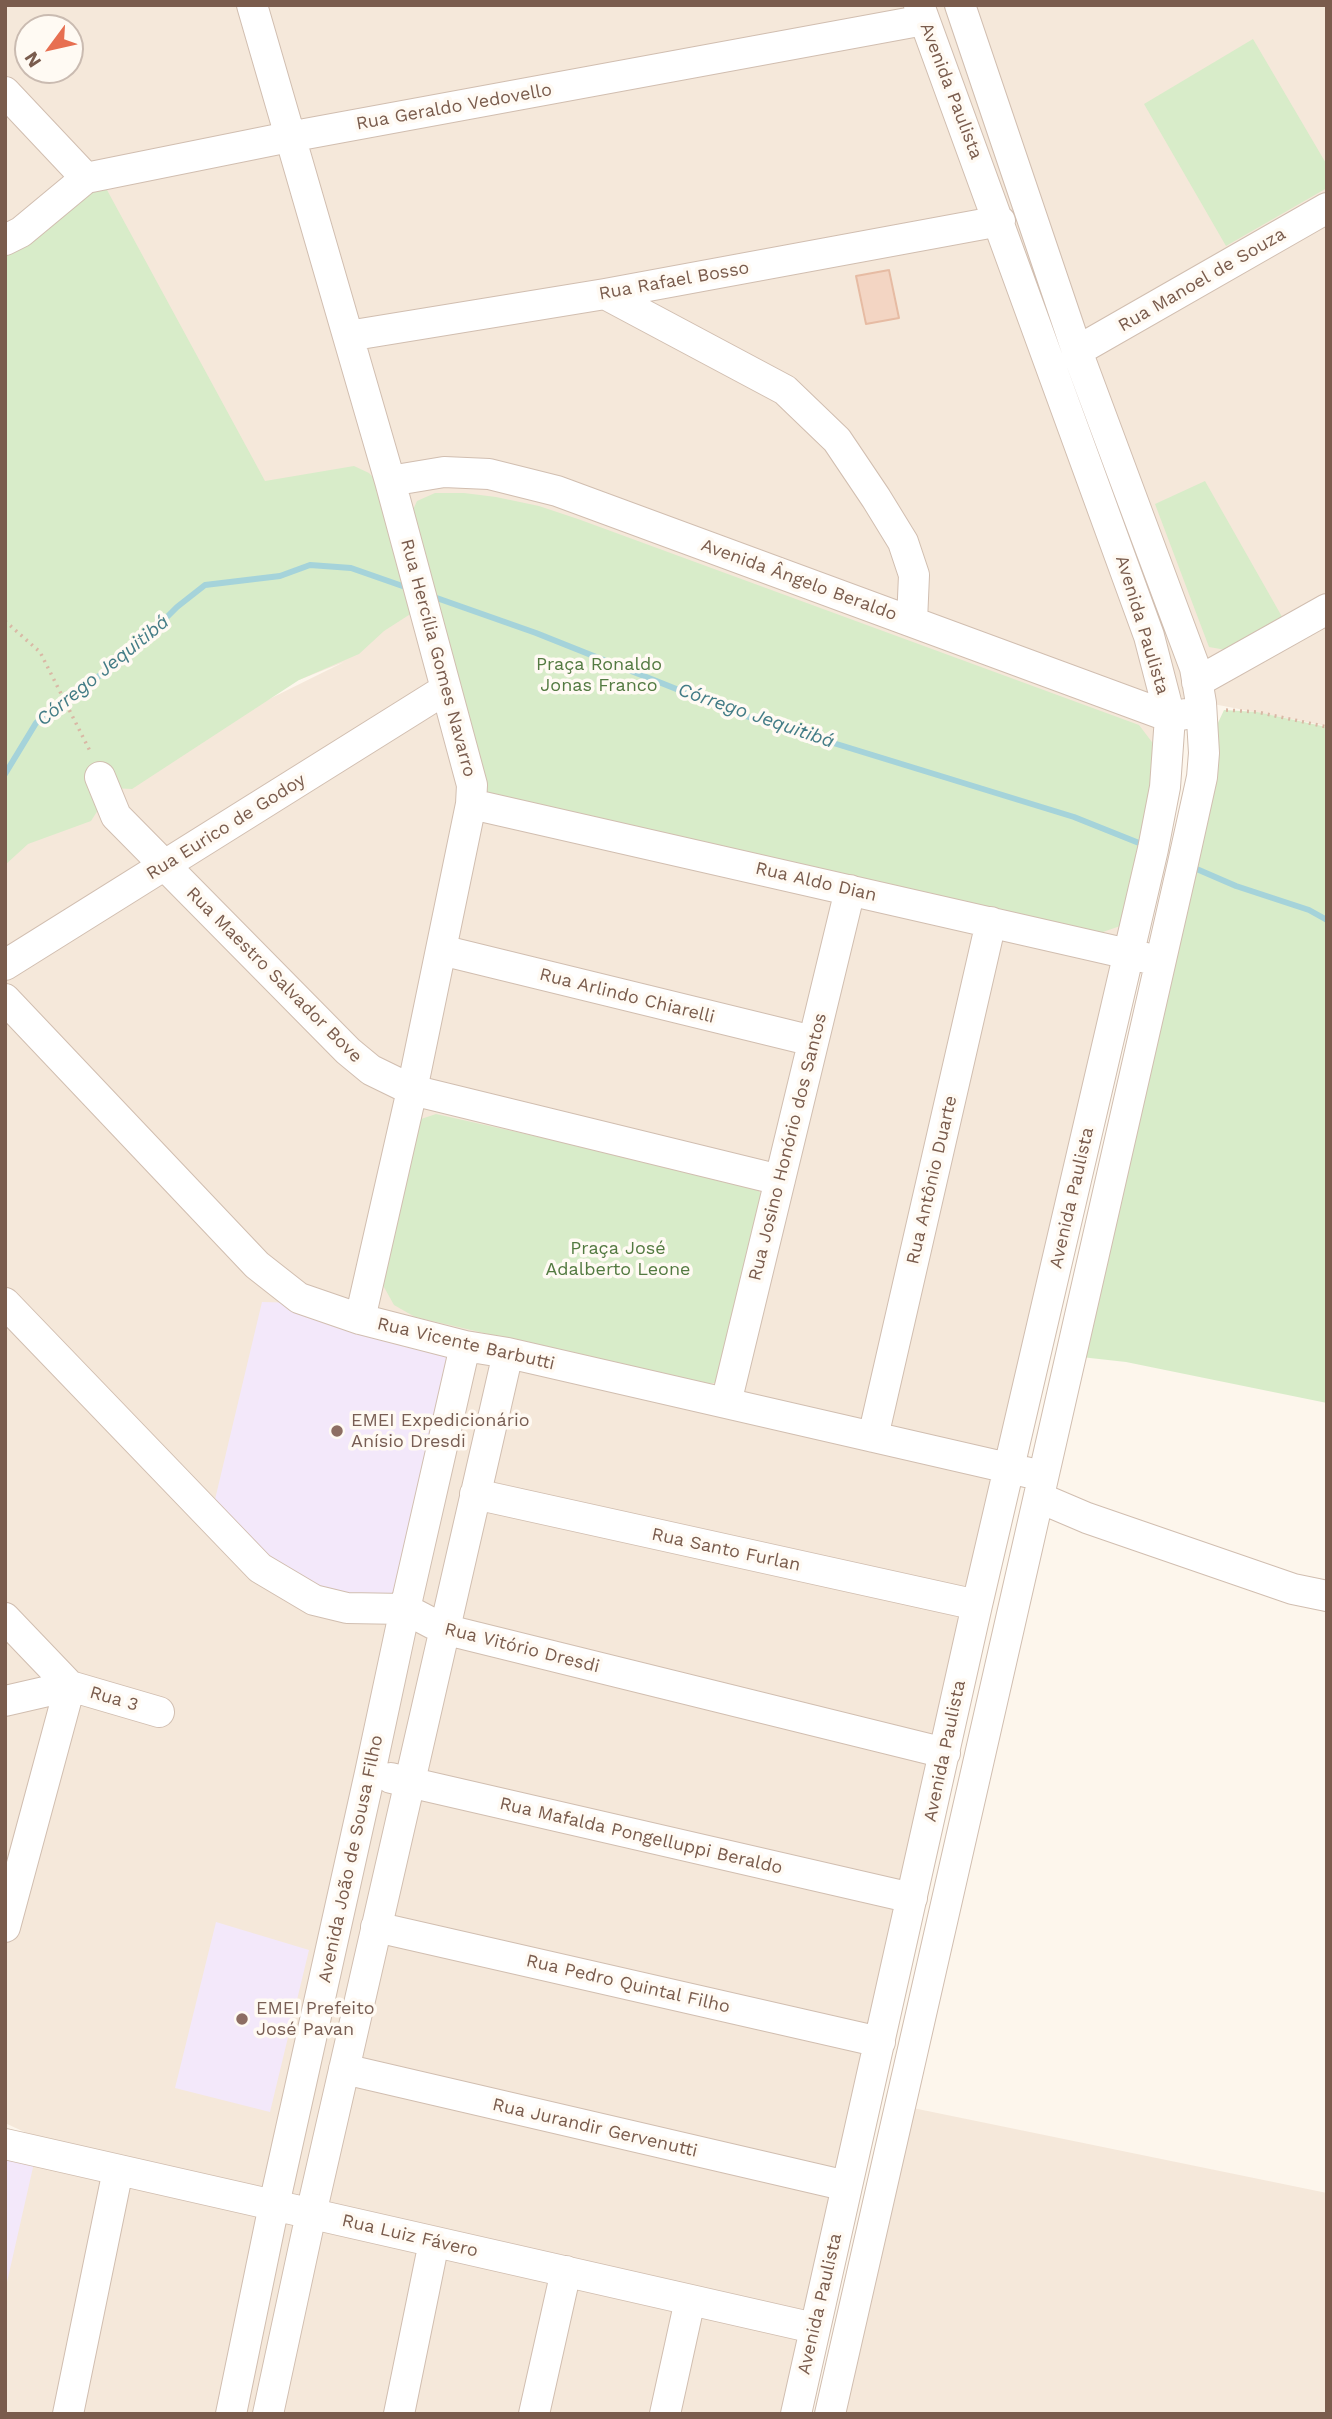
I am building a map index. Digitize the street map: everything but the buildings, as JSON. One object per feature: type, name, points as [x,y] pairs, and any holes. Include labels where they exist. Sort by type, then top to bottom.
[{"type":"street","name":"Rua Hercília Gomes Navarro","points":[[253,5],[390,481],[472,785],[471,804],[412,1090],[360,1320]]},
{"type":"street","name":"Avenida Paulista","points":[[830,2414],[1202,778],[1204,753],[1195,667],[1077,351],[960,5]]},
{"type":"street","name":"Rua Geraldo Vedovello","points":[[5,240],[21,232],[86,178],[921,13]]},
{"type":"street","name":"Avenida Paulista","points":[[796,2414],[977,1605],[1153,849],[1165,787],[1170,717],[1149,636],[1000,221],[921,13]]},
{"type":"street","points":[[5,92],[86,178]]},
{"type":"street","name":"Rua Manoel de Souza","points":[[1077,351],[1327,208]]},
{"type":"street","name":"Rua Rafael Bosso","points":[[348,336],[605,294],[1000,221]]},
{"type":"street","points":[[605,294],[785,390],[837,440],[903,542],[914,575],[912,621]]},
{"type":"street","name":"Avenida Ângelo Beraldo","points":[[390,481],[444,472],[489,474],[557,491],[1170,717],[1201,712]]},
{"type":"street","points":[[1197,682],[1327,609]]},
{"type":"street","name":"Rua Eurico de Godoy","points":[[5,965],[446,689]]},
{"type":"street","name":"Rua Maestro Salvador Bove","points":[[100,778],[116,816],[348,1051],[371,1070],[412,1090],[780,1180]]},
{"type":"street","name":"Rua Aldo Dian","points":[[471,804],[1160,962]]},
{"type":"street","name":"Rua Josino Honório dos Santos","points":[[726,1403],[850,890]]},
{"type":"street","name":"Rua Antônio Duarte","points":[[873,1437],[991,922]]},
{"type":"street","name":"Rua Arlindo Chiarelli","points":[[441,950],[813,1041]]},
{"type":"street","name":"Rua Vicente Barbutti","points":[[5,999],[257,1265],[299,1297],[360,1320],[465,1346],[508,1353],[1010,1468],[1087,1518],[1280,1585],[1327,1596]]},
{"type":"street","name":"Rua Vitório Dresdi","points":[[5,1303],[260,1568],[314,1600],[347,1608],[404,1609],[443,1629],[945,1753]]},
{"type":"street","name":"Avenida João de Sousa Filho","points":[[231,2414],[404,1609],[465,1346]]},
{"type":"street","points":[[268,2414],[443,1629],[508,1353]]},
{"type":"street","name":"Rua Santo Furlan","points":[[475,1494],[977,1605]]},
{"type":"street","points":[[5,1618],[70,1686]]},
{"type":"street","points":[[5,1701],[70,1686]]},
{"type":"street","points":[[5,1927],[70,1686]]},
{"type":"street","name":"Rua 3","points":[[70,1686],[159,1712]]},
{"type":"street","name":"Rua Mafalda Pongelluppi Beraldo","points":[[370,1773],[912,1898]]},
{"type":"street","name":"Rua Pedro Quintal Filho","points":[[376,1927],[880,2042]]},
{"type":"street","name":"Rua Jurandir Gervenutti","points":[[344,2069],[847,2186]]},
{"type":"street","name":"Rua Luiz Fávero","points":[[5,2144],[814,2328]]},
{"type":"street","points":[[68,2414],[118,2170]]},
{"type":"street","points":[[399,2414],[434,2242]]},
{"type":"street","points":[[534,2414],[566,2271]]},
{"type":"street","points":[[665,2414],[690,2300]]},
{"type":"path","points":[[5,621],[40,652],[87,742],[100,778]]},
{"type":"path","points":[[1201,712],[1257,712],[1327,727]]},
{"type":"shaded area","points":[[5,5],[921,5],[1170,717],[809,2414],[5,2414],[5,2133],[44,2141],[5,2123],[5,830],[344,662],[299,680],[5,322]]},
{"type":"shaded area","points":[[924,5],[1327,5],[1327,726],[1182,698]]},
{"type":"shaded area","name":"EMEI Expedicionário Anísio Dresdi","points":[[262,1302],[299,1303],[460,1349],[404,1604],[316,1597],[212,1512]]},
{"type":"shaded area","name":"EMEI Prefeito José Pavan","points":[[216,1922],[309,1950],[270,2112],[175,2088]]},
{"type":"shaded area","points":[[908,2107],[1327,2193],[1327,2414],[842,2414]]},
{"type":"shaded area","points":[[5,2147],[36,2154],[5,2291]]},
{"type":"green space","points":[[1253,39],[1327,165],[1327,188],[1226,246],[1144,104]]},
{"type":"green space","points":[[107,190],[265,481],[354,466],[369,473],[388,494],[412,613],[384,631],[359,654],[299,680],[132,789],[112,788],[91,821],[28,844],[5,865],[5,249],[90,191]]},
{"type":"green space","points":[[1205,481],[1285,622],[1226,650],[1209,647],[1155,504]]},
{"type":"green space","name":"Praça Ronaldo Jonas Franco","points":[[435,493],[496,497],[539,506],[1139,725],[1158,750],[1123,925],[1100,933],[488,794],[483,786],[412,512],[417,501]]},
{"type":"green space","points":[[1224,710],[1257,712],[1327,727],[1327,1403],[1126,1362],[1072,1356],[1204,753]]},
{"type":"green space","name":"Praça José Adalberto Leone","points":[[436,1114],[745,1183],[759,1191],[763,1198],[721,1378],[715,1383],[703,1384],[415,1317],[394,1305],[380,1280],[418,1120]]},
{"type":"waterway","name":"Córrego Jequitibá","points":[[5,774],[36,723],[134,650],[177,607],[205,585],[280,576],[310,565],[351,568],[411,589]]},
{"type":"waterway","name":"Córrego Jequitibá","points":[[431,596],[536,633],[739,714],[1074,817],[1144,845]]},
{"type":"waterway","name":"Córrego Jequitibá","points":[[1192,867],[1236,886],[1309,910],[1327,920]]},
{"type":"place","name":"EMEI Expedicionário Anísio Dresdi","points":[[337,1431]]},
{"type":"place","name":"EMEI Prefeito José Pavan","points":[[242,2019]]}]
